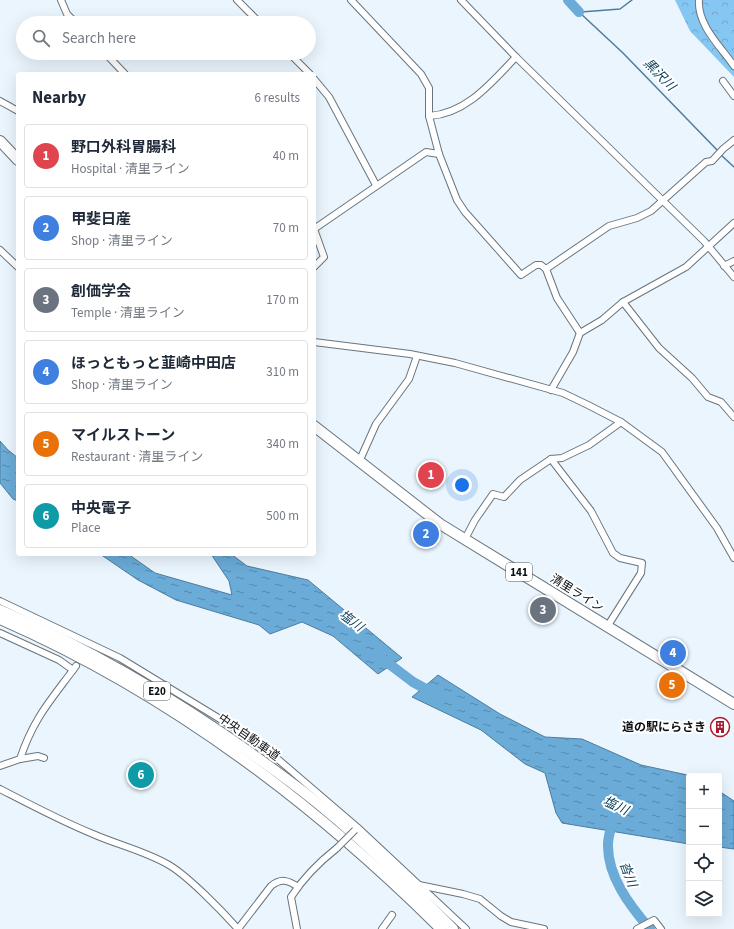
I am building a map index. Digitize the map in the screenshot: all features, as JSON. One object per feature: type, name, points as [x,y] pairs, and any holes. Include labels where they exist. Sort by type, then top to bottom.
[{"type":"highway","points":[[0,141],[16,158]]},
{"type":"highway","name":"清里ライン","points":[[316,428],[431,518],[734,704]]},
{"type":"highway","name":"中央自動車道","points":[[0,610],[90,654],[158,692],[254,756],[302,791],[338,822],[453,929]]},
{"type":"highway","name":"中央自動車道","points":[[0,619],[84,660],[154,699],[217,740],[296,798],[327,824],[382,872],[441,929]]},
{"type":"street","points":[[60,0],[69,16]]},
{"type":"street","points":[[237,0],[253,16]]},
{"type":"street","points":[[351,0],[421,74],[429,88],[429,116],[439,154],[457,200],[465,212],[521,275],[536,265],[541,265],[546,269],[557,298],[580,333]]},
{"type":"street","points":[[461,0],[516,57],[709,247],[734,276]]},
{"type":"street","points":[[699,0],[698,9],[704,22],[734,66]]},
{"type":"street","points":[[429,116],[443,115],[479,95],[516,57]]},
{"type":"street","points":[[112,60],[123,72]]},
{"type":"street","points":[[296,60],[308,72]]},
{"type":"street","points":[[316,81],[329,97],[376,185]]},
{"type":"street","points":[[723,81],[734,96]]},
{"type":"street","points":[[0,101],[16,110]]},
{"type":"street","points":[[546,269],[609,226],[643,216],[706,162],[712,161],[734,140]]},
{"type":"street","points":[[316,228],[426,152],[439,154]]},
{"type":"street","points":[[550,390],[573,352],[580,333],[602,320],[623,302],[686,266],[734,223]]},
{"type":"street","points":[[316,235],[324,257],[316,265]]},
{"type":"street","points":[[0,250],[16,265]]},
{"type":"street","points":[[724,266],[734,261]]},
{"type":"street","points":[[623,302],[659,348],[692,378],[708,397],[721,402],[734,416]]},
{"type":"street","points":[[316,342],[417,356],[455,363],[563,393],[622,422],[662,452],[671,462],[717,528],[734,558]]},
{"type":"street","points":[[359,462],[376,424],[409,379],[417,356]]},
{"type":"street","points":[[465,539],[475,520],[493,494],[504,496],[520,480],[551,459],[562,458],[589,445],[622,422]]},
{"type":"street","points":[[551,459],[591,511],[613,553],[620,558],[642,563],[641,573],[607,626]]},
{"type":"street","points":[[0,601],[120,658],[193,701],[243,733],[280,761],[356,828],[466,929]]},
{"type":"street","points":[[0,633],[54,657],[74,668],[40,712],[26,741],[20,759]]},
{"type":"street","points":[[0,766],[20,759],[38,756],[44,758]]},
{"type":"street","points":[[0,789],[54,817],[95,835],[145,853],[170,866],[217,907],[238,929],[275,882],[286,880],[298,887]]},
{"type":"street","points":[[297,929],[291,897],[320,861],[337,848],[356,828]]},
{"type":"street","points":[[419,885],[480,899],[511,922],[544,929]]},
{"type":"street","points":[[382,929],[392,915]]},
{"type":"street","points":[[637,929],[643,924],[654,920],[661,929]]},
{"type":"green space","points":[[675,0],[734,0],[734,77],[690,31]]},
{"type":"water","points":[[0,441],[16,456],[16,500],[13,499],[0,483]]},
{"type":"water","points":[[103,556],[131,556],[155,573],[232,595],[229,581],[212,556],[234,556],[247,566],[308,580],[402,658],[378,674],[333,636],[302,622],[270,634],[259,625],[176,600],[138,580]]},
{"type":"water","points":[[438,675],[500,714],[545,737],[582,739],[641,765],[686,775],[686,844],[562,823],[556,813],[545,773],[525,764],[481,730],[412,697]]},
{"type":"water","points":[[722,793],[734,801],[734,849],[722,847]]},
{"type":"waterway","name":"黒沢川","points":[[568,0],[579,12]]},
{"type":"waterway","points":[[581,12],[620,9],[632,0]]},
{"type":"waterway","name":"黒沢川","points":[[579,12],[623,53],[719,152]]},
{"type":"waterway","name":"黒沢川","points":[[721,155],[734,167]]},
{"type":"waterway","name":"塩川","points":[[380,657],[413,682],[435,694]]},
{"type":"waterway","name":"沓川","points":[[613,820],[608,844],[611,868],[621,890],[635,911],[650,929]]},
{"type":"place","name":"野口外科胃腸科","points":[[431,475]]},
{"type":"place","name":"甲斐日産","points":[[426,534]]},
{"type":"place","name":"創価学会","points":[[543,610]]},
{"type":"place","name":"ほっともっと韮崎中田店","points":[[673,653]]},
{"type":"place","name":"マイルストーン","points":[[672,685]]},
{"type":"place","name":"道の駅にらさき","points":[[720,727]]},
{"type":"place","name":"中央電子","points":[[141,775]]}]
